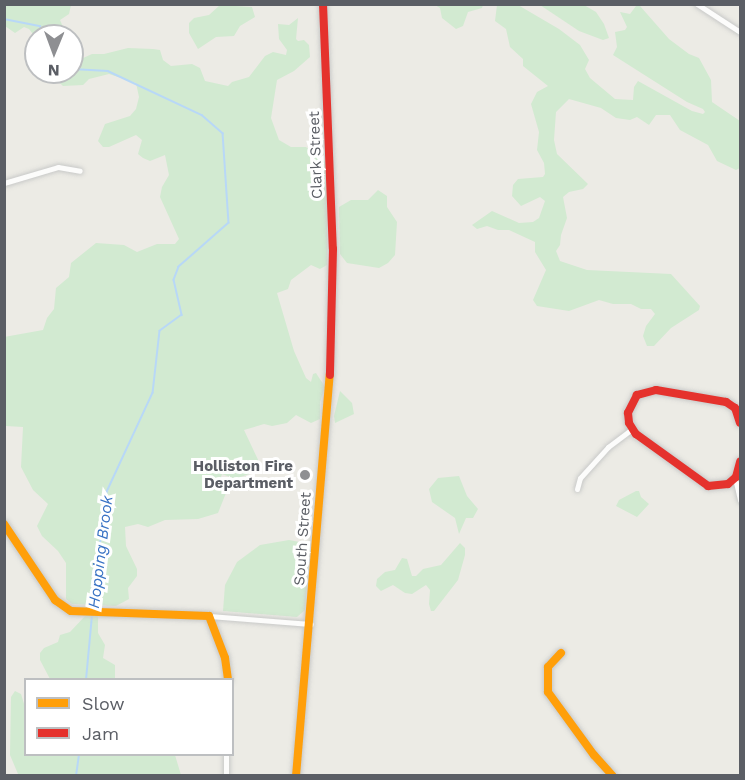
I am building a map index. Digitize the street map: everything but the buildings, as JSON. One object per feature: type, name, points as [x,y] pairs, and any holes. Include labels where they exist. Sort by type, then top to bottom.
[{"type":"street","name":"Clark Street","points":[[323,4],[333,305]]},
{"type":"street","points":[[697,4],[741,32]]},
{"type":"street","points":[[4,183],[58,167],[80,171]]},
{"type":"street","name":"South Street","points":[[296,776],[311,624],[333,305]]},
{"type":"street","points":[[735,478],[718,487],[703,484],[632,429],[628,416],[632,402],[642,393],[653,390],[726,402],[738,413],[741,423]]},
{"type":"street","points":[[577,489],[580,478],[608,447],[632,429]]},
{"type":"street","points":[[741,462],[735,478],[741,500]]},
{"type":"street","points":[[4,524],[15,544],[58,604],[71,611],[209,616],[311,624]]},
{"type":"street","points":[[209,616],[225,658],[228,678]]},
{"type":"street","points":[[561,653],[548,667],[546,681],[548,692],[594,755],[614,776]]},
{"type":"street","points":[[226,756],[226,776]]},
{"type":"green space","points":[[5,4],[71,5],[69,14],[60,20],[62,24],[24,24],[24,27],[15,33],[5,26]]},
{"type":"green space","points":[[220,5],[252,7],[255,17],[240,26],[234,36],[216,37],[198,49],[189,33],[189,23],[194,18],[209,15]]},
{"type":"green space","points":[[435,5],[483,5],[482,8],[468,12],[463,26],[456,29],[442,18],[440,8]]},
{"type":"green space","points":[[497,5],[518,5],[559,29],[580,45],[589,60],[585,69],[590,78],[615,99],[633,100],[634,87],[638,81],[692,111],[703,114],[705,112],[703,109],[687,102],[613,55],[617,47],[615,32],[625,30],[627,27],[620,12],[630,14],[636,6],[640,6],[669,39],[689,54],[699,58],[711,80],[712,102],[740,121],[740,168],[736,170],[717,161],[708,145],[680,130],[670,115],[656,115],[649,125],[637,117],[630,120],[616,118],[601,108],[569,99],[556,112],[554,140],[557,154],[588,184],[583,189],[569,192],[563,197],[567,218],[560,245],[556,251],[560,261],[587,270],[671,274],[700,306],[699,310],[671,328],[654,346],[647,346],[643,336],[646,326],[655,314],[651,309],[599,300],[569,311],[537,306],[533,300],[546,270],[535,252],[535,242],[509,230],[498,230],[487,226],[477,229],[472,225],[492,211],[519,223],[533,222],[539,218],[545,201],[540,197],[521,206],[512,196],[513,185],[518,179],[543,177],[545,174],[544,163],[537,150],[539,132],[531,104],[537,92],[548,86],[523,66],[523,59],[510,47],[506,29],[495,21]]},
{"type":"green space","points":[[540,5],[584,5],[596,12],[609,38],[603,40],[579,31]]},
{"type":"green space","points":[[298,18],[296,39],[304,40],[309,45],[310,57],[294,71],[277,80],[271,118],[279,140],[291,147],[306,147],[327,163],[327,265],[320,269],[311,265],[291,280],[288,289],[277,293],[294,351],[306,378],[311,382],[313,374],[316,373],[325,387],[320,402],[320,419],[311,423],[296,415],[287,423],[272,426],[264,424],[244,430],[261,466],[252,473],[235,479],[222,474],[220,480],[226,493],[218,513],[198,519],[165,520],[148,527],[138,524],[125,527],[126,546],[137,569],[137,576],[128,588],[129,599],[116,606],[72,604],[66,599],[66,563],[58,551],[42,536],[37,526],[48,504],[33,490],[21,467],[23,427],[6,426],[4,337],[43,330],[47,318],[54,309],[56,288],[69,277],[71,263],[96,243],[124,245],[137,252],[157,244],[175,244],[179,239],[160,197],[162,187],[169,175],[165,155],[150,161],[143,158],[138,154],[142,140],[136,135],[109,147],[103,147],[98,141],[105,124],[130,116],[136,109],[139,97],[136,83],[109,74],[89,79],[84,84],[84,58],[92,54],[104,54],[128,48],[160,50],[163,60],[171,66],[192,64],[200,68],[205,81],[228,86],[232,82],[249,77],[265,56],[273,52],[286,55],[287,50],[279,39],[278,24],[289,25]]},
{"type":"green space","points":[[61,84],[84,84],[83,85],[63,86]]},
{"type":"green space","points":[[378,190],[387,196],[387,207],[397,222],[395,255],[379,268],[347,263],[340,254],[339,207],[351,200],[368,200]]},
{"type":"green space","points":[[340,391],[352,403],[354,414],[335,423],[334,416]]},
{"type":"green space","points":[[459,476],[467,496],[478,509],[473,518],[466,518],[459,534],[455,518],[432,502],[429,489],[438,478]]},
{"type":"green space","points":[[639,491],[641,497],[649,504],[637,517],[616,506],[619,500]]},
{"type":"green space","points":[[289,540],[310,544],[305,610],[297,617],[223,611],[225,585],[237,562],[260,545]]},
{"type":"green space","points":[[460,543],[465,548],[465,555],[458,580],[434,611],[431,611],[430,590],[426,585],[412,594],[405,593],[393,585],[381,591],[376,586],[377,579],[385,572],[395,570],[402,558],[407,559],[412,576],[416,576],[423,569],[441,565]]},
{"type":"green space","points":[[87,614],[98,616],[98,633],[105,645],[103,658],[115,665],[115,678],[49,678],[40,660],[40,653],[44,648],[58,642],[60,635],[70,632]]},
{"type":"green space","points":[[15,691],[21,694],[24,704],[24,756],[175,756],[181,775],[18,774],[10,755],[11,697]]},
{"type":"waterway","name":"Hopping Brook","points":[[4,19],[30,24]]},
{"type":"waterway","name":"Hopping Brook","points":[[84,70],[108,71],[202,115],[223,133],[229,223],[179,267],[174,280],[182,315],[160,331],[153,393],[107,492],[92,610]]},
{"type":"waterway","name":"Hopping Brook","points":[[86,678],[92,615]]},
{"type":"waterway","name":"Hopping Brook","points":[[76,776],[79,756]]},
{"type":"traffic: slow","points":[[296,776],[330,375]]},
{"type":"traffic: slow","points":[[4,524],[55,600],[71,611],[209,616],[225,658],[228,678]]},
{"type":"traffic: slow","points":[[561,653],[548,667],[548,692],[594,755],[613,776]]},
{"type":"traffic: jam","points":[[323,4],[333,249],[330,375]]},
{"type":"traffic: jam","points":[[740,423],[735,408],[726,402],[656,390],[637,395],[628,413],[629,423],[636,434],[708,486],[728,484],[736,477],[740,462]]},
{"type":"place","name":"Holliston Fire Department","points":[[305,475]]}]
